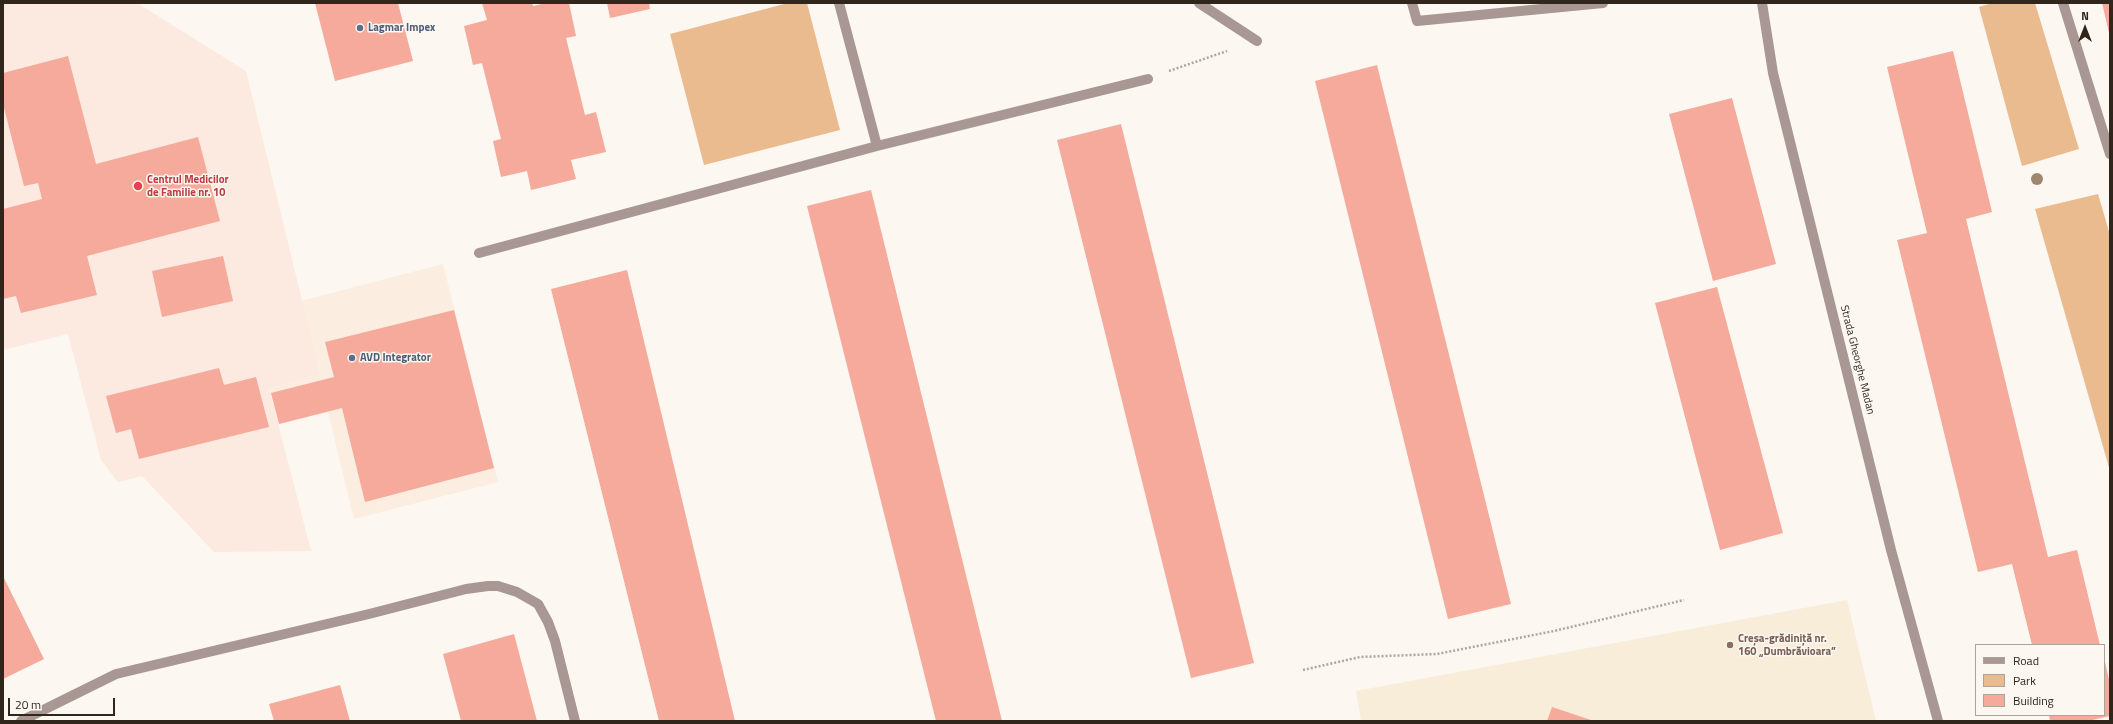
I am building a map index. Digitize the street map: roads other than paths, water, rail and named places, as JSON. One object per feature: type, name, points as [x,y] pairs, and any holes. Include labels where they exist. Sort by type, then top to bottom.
[{"type":"street","points":[[839,3],[877,146]]},
{"type":"street","points":[[1199,3],[1257,41]]},
{"type":"street","points":[[1412,3],[1416,21],[1603,3]]},
{"type":"street","name":"Strada Gheorghe Madan","points":[[1762,3],[1773,74],[1891,550],[1938,721]]},
{"type":"street","points":[[2063,3],[2110,154]]},
{"type":"street","points":[[478,253],[877,146],[1148,79]]},
{"type":"street","points":[[21,721],[116,674],[369,614],[466,589],[498,586],[517,592],[538,604],[548,622],[555,641],[576,721]]},
{"type":"place","name":"Lagmar Impex","points":[[360,28]]},
{"type":"place","name":"Centrul Medicilor de Familie nr. 10","points":[[138,186]]},
{"type":"place","name":"AVD Integrator","points":[[352,358]]},
{"type":"place","name":"Creșa-grădiniță nr. 160 „Dumbrăvioara”","points":[[1730,645]]}]
